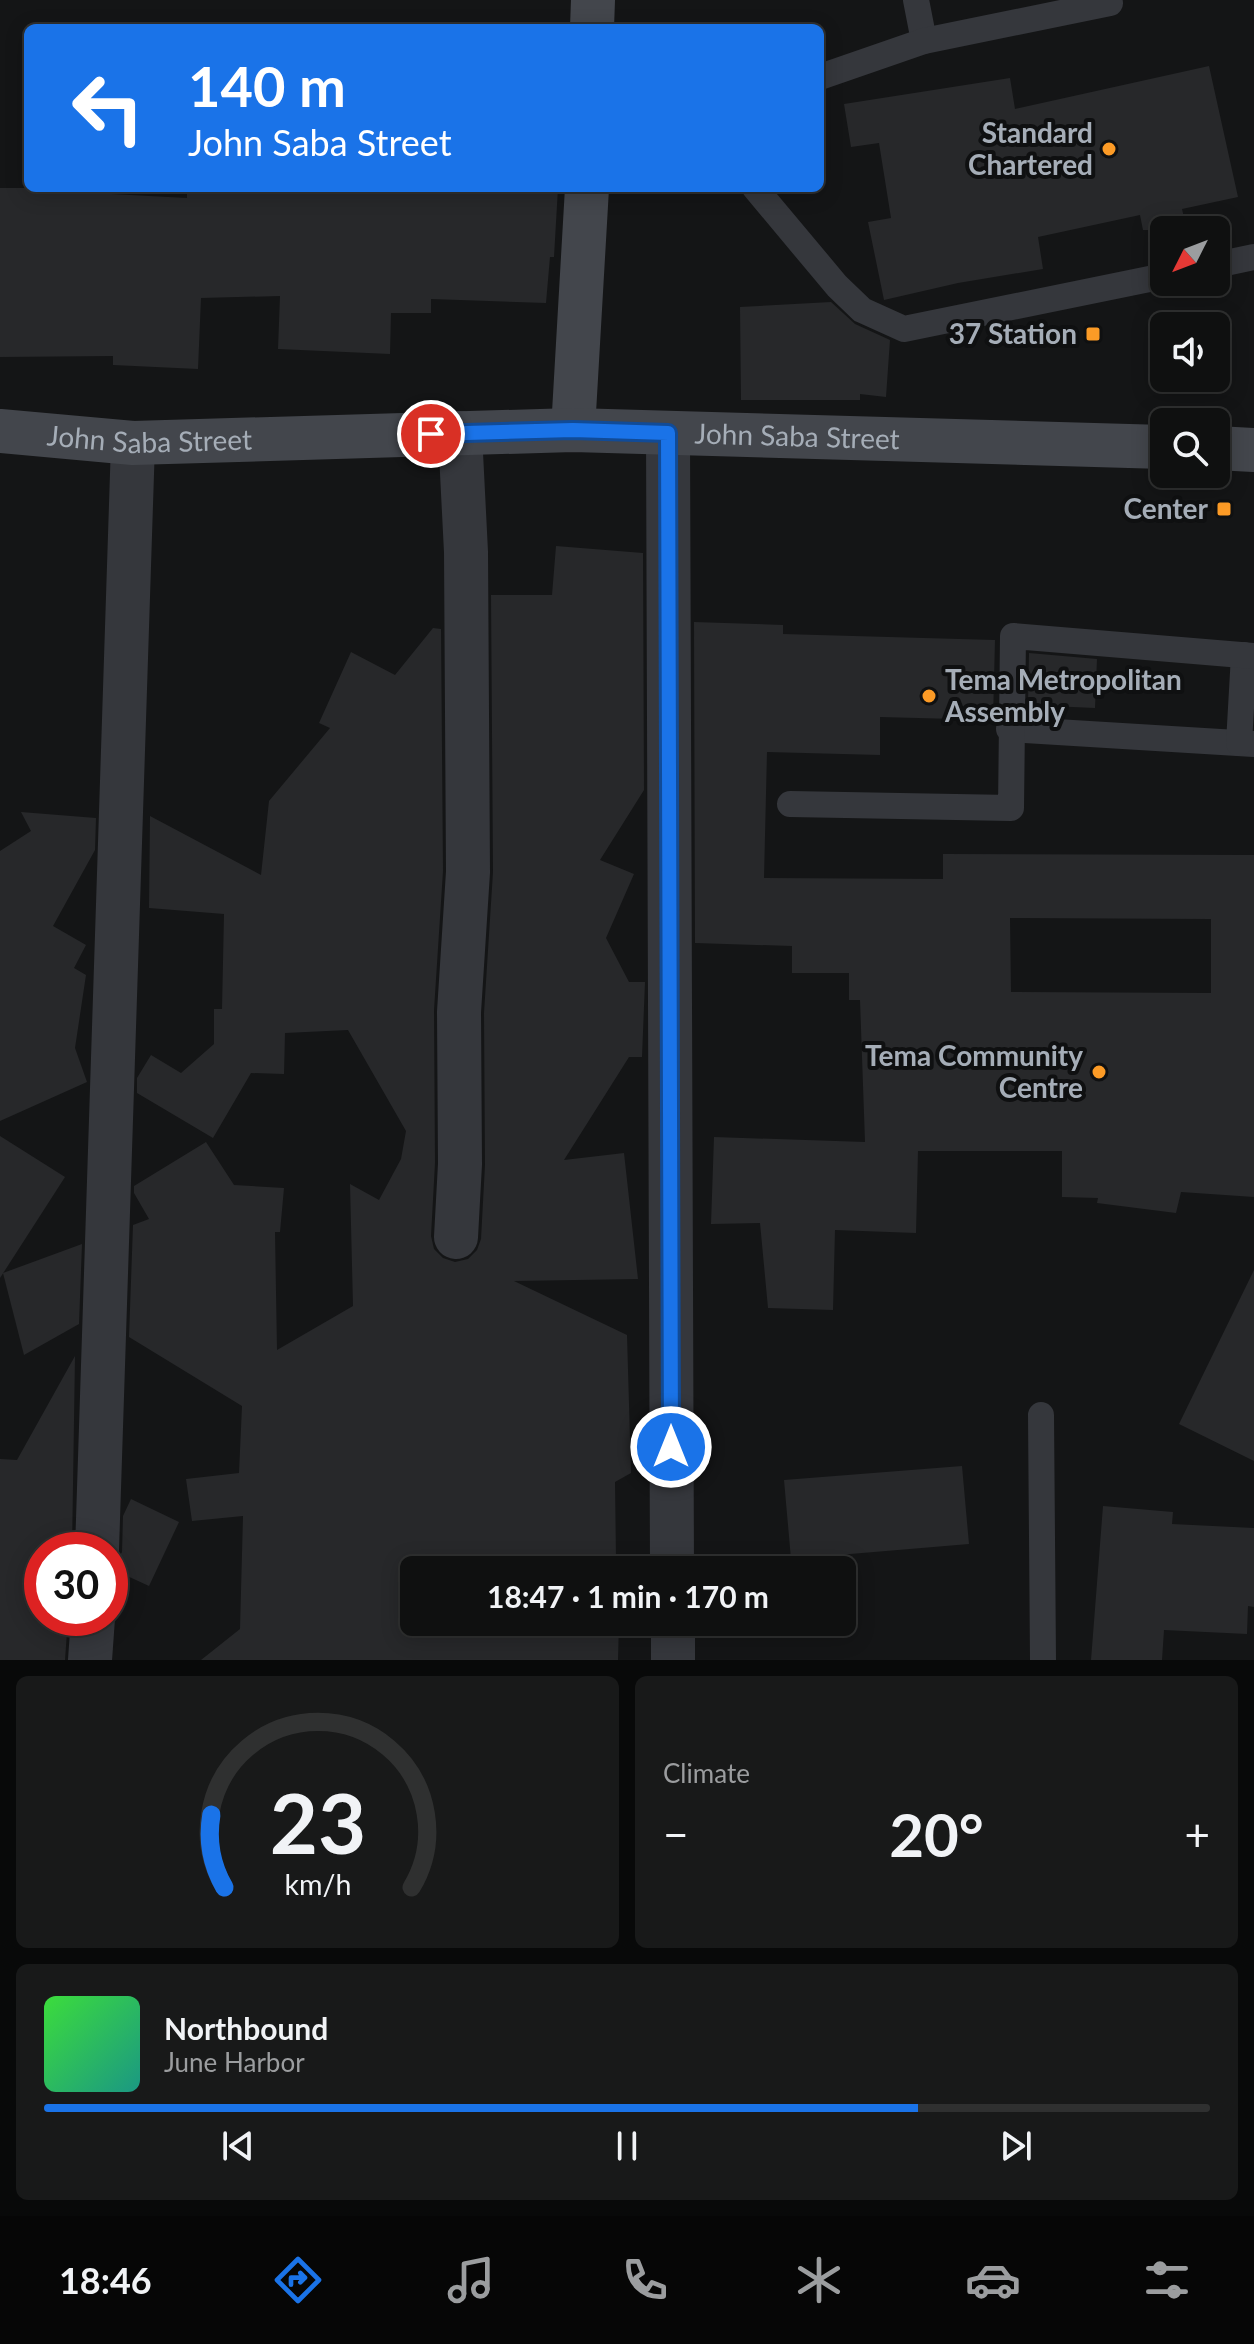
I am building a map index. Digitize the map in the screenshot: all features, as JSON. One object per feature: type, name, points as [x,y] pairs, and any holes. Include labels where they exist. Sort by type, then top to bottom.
[{"type":"street","points":[[592,24],[593,0]]},
{"type":"street","points":[[573,430],[587,192]]},
{"type":"street","name":"John Saba Street","points":[[0,431],[133,443],[573,430],[1150,447]]},
{"type":"street","points":[[456,1237],[460,1164],[460,998],[468,872],[466,552],[460,433]]},
{"type":"street","points":[[668,433],[672,1556]]},
{"type":"street","points":[[98,1532],[133,443]]},
{"type":"street","points":[[1230,449],[1254,450]]},
{"type":"street","points":[[90,1660],[92,1636]]},
{"type":"street","points":[[673,1636],[673,1660]]},
{"type":"lane","points":[[916,0],[924,41]]},
{"type":"lane","points":[[824,76],[924,41],[1110,3]]},
{"type":"lane","points":[[759,192],[862,310],[904,329],[1150,279]]},
{"type":"lane","points":[[1230,262],[1254,257]]},
{"type":"lane","points":[[790,804],[1011,808],[1009,729],[1013,636],[1249,655],[1247,743],[1009,729]]},
{"type":"lane","points":[[1041,1415],[1043,1660]]},
{"type":"building","points":[[1209,66],[1238,197],[1182,209],[1184,216],[1150,216],[1150,230],[1143,230],[1140,215],[1038,237],[1043,269],[958,283],[884,300],[868,222],[891,218],[879,143],[851,147],[844,104],[1010,78],[1015,109]]},
{"type":"building","points":[[0,188],[24,188],[24,192],[187,198],[187,192],[558,192],[554,257],[550,257],[546,303],[431,299],[431,313],[391,313],[390,354],[278,349],[280,296],[201,298],[198,369],[113,365],[113,356],[0,357]]},
{"type":"building","points":[[831,302],[855,324],[890,340],[886,397],[860,394],[860,400],[741,400],[740,307]]},
{"type":"building","points":[[556,546],[643,553],[644,790],[600,860],[634,874],[606,938],[629,982],[645,982],[642,1057],[629,1057],[564,1160],[624,1153],[638,1279],[514,1281],[627,1335],[631,1473],[615,1482],[616,1556],[400,1556],[400,1636],[619,1636],[618,1660],[201,1660],[240,1629],[243,1516],[192,1521],[186,1479],[239,1473],[242,1406],[129,1337],[133,1225],[149,1219],[134,1193],[134,1186],[206,1142],[234,1185],[284,1188],[280,1232],[275,1232],[277,1350],[353,1306],[350,1184],[379,1200],[401,1159],[406,1131],[348,1030],[285,1033],[284,1074],[251,1073],[213,1138],[137,1093],[137,1078],[151,1055],[181,1073],[214,1044],[214,1009],[222,1009],[224,914],[149,908],[150,816],[261,875],[269,801],[330,728],[319,723],[351,652],[395,675],[433,628],[441,629],[443,871],[434,1010],[435,1163],[431,1236],[434,1249],[443,1258],[455,1262],[468,1259],[477,1250],[481,1239],[485,1165],[484,1013],[493,872],[491,595],[552,595]]},
{"type":"building","points":[[694,622],[783,625],[783,634],[995,640],[993,720],[880,717],[880,755],[767,752],[764,878],[943,879],[943,854],[1254,855],[1254,1197],[1181,1192],[1176,1213],[1097,1203],[1098,1198],[1062,1197],[1062,1151],[918,1151],[916,1233],[835,1230],[833,1310],[768,1308],[760,1223],[711,1224],[714,1137],[865,1142],[860,1000],[849,1000],[849,973],[792,973],[792,946],[695,943]],"holes":[[[1010,918],[1211,919],[1211,993],[1011,992]]]},
{"type":"building","points":[[1029,653],[1097,659],[1095,708],[1028,705]]},
{"type":"building","points":[[21,812],[96,818],[95,850],[53,926],[86,945],[74,968],[86,975],[75,1048],[87,1082],[0,1121],[0,851],[31,831]]},
{"type":"building","points":[[0,1136],[65,1177],[0,1278]]},
{"type":"building","points":[[82,1244],[79,1324],[24,1355],[3,1273]]},
{"type":"building","points":[[1254,1270],[1254,1461],[1179,1424]]},
{"type":"building","points":[[75,1356],[72,1532],[24,1532],[24,1636],[67,1636],[65,1660],[0,1660],[0,1459],[17,1460]]},
{"type":"building","points":[[962,1466],[969,1544],[827,1556],[791,1556],[784,1480]]},
{"type":"building","points":[[131,1499],[179,1522],[149,1586],[128,1576],[128,1532],[123,1532],[123,1516]]},
{"type":"building","points":[[1103,1506],[1173,1512],[1172,1524],[1254,1528],[1254,1607],[1248,1606],[1247,1634],[1164,1630],[1162,1660],[1091,1660]]},
{"type":"place","name":"Standard Chartered","points":[[1109,149]]},
{"type":"place","name":"37 Station","points":[[1093,334]]},
{"type":"place","name":"Center","points":[[1224,509]]},
{"type":"place","name":"Tema Metropolitan Assembly","points":[[929,696]]},
{"type":"place","name":"Tema Community Centre","points":[[1099,1072]]},
{"type":"route","points":[[431,434],[573,430],[668,433],[671,1447]]}]
